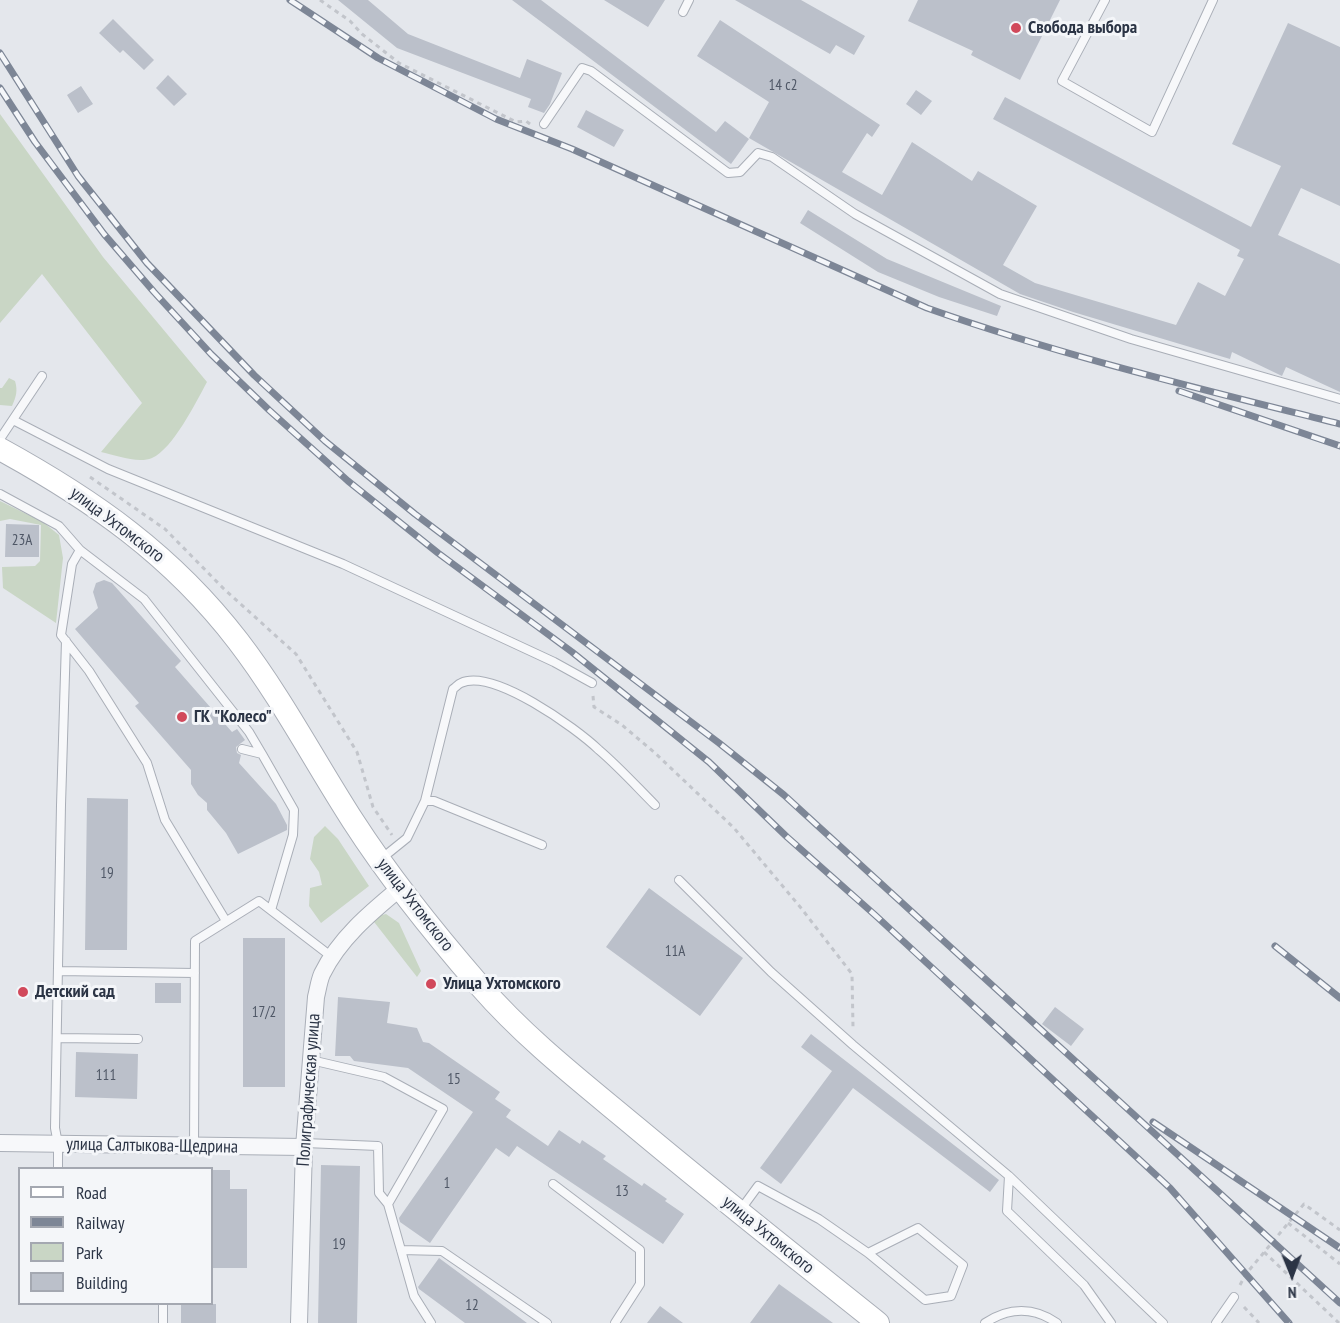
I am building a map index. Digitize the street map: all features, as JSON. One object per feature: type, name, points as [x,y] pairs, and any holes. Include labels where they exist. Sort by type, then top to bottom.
[{"type":"street","name":"улица Ухтомского","points":[[0,448],[65,486],[130,531],[164,560],[190,587],[238,641],[255,665],[399,889],[479,985],[526,1035],[739,1212],[878,1323]]},
{"type":"street","name":"Полиграфическая улица","points":[[299,1323],[304,1145],[316,997],[322,975],[332,957],[363,918],[399,889]]},
{"type":"street","name":"улица Салтыкова-Щедрина","points":[[0,1143],[194,1147],[304,1145]]},
{"type":"lane","points":[[683,12],[688,0]]},
{"type":"lane","points":[[1105,0],[1062,81],[1152,132],[1213,0]]},
{"type":"lane","points":[[544,124],[582,68],[591,71],[728,173],[740,172],[758,153],[772,158],[855,214],[1000,294],[1131,339],[1340,399]]},
{"type":"lane","points":[[0,439],[42,376]]},
{"type":"lane","points":[[13,420],[108,469],[343,564],[554,662],[592,683]]},
{"type":"lane","points":[[0,494],[59,526],[80,550],[144,599],[249,732],[294,810],[293,835],[271,910]]},
{"type":"lane","points":[[80,550],[72,564],[61,635],[89,671],[147,763],[165,820],[226,921]]},
{"type":"lane","points":[[58,1167],[55,1128],[66,641]]},
{"type":"lane","points":[[379,860],[406,838],[425,801],[453,689],[461,682],[475,681],[507,689],[553,714],[599,749],[655,805]]},
{"type":"lane","points":[[242,749],[262,754]]},
{"type":"lane","points":[[425,801],[434,801],[542,846]]},
{"type":"lane","points":[[679,880],[771,972],[853,1045],[1009,1176],[1163,1323]]},
{"type":"lane","points":[[194,1147],[195,941],[259,901],[332,957]]},
{"type":"lane","points":[[58,971],[195,973]]},
{"type":"lane","points":[[57,1038],[138,1039]]},
{"type":"lane","points":[[311,1060],[384,1077],[443,1109],[388,1204]]},
{"type":"lane","points":[[304,1145],[378,1146],[379,1193],[388,1204],[414,1296],[431,1323]]},
{"type":"lane","points":[[1009,1176],[1007,1211],[1084,1285],[1111,1323]]},
{"type":"lane","points":[[553,1184],[640,1250],[640,1284],[615,1323]]},
{"type":"lane","points":[[739,1212],[758,1186],[819,1219],[868,1253],[925,1300],[951,1296],[963,1265],[918,1228],[868,1253]]},
{"type":"lane","points":[[401,1250],[442,1251],[547,1323]]},
{"type":"lane","points":[[1216,1323],[1234,1297]]},
{"type":"lane","points":[[163,1305],[163,1323]]},
{"type":"lane","points":[[985,1323],[996,1316],[1021,1310],[1044,1314],[1057,1323]]},
{"type":"path","points":[[320,0],[350,21],[362,34],[399,63],[516,122],[526,121],[537,128],[544,124]]},
{"type":"path","points":[[90,477],[165,529],[224,589],[296,654],[357,752],[373,807],[399,845]]},
{"type":"path","points":[[592,683],[594,707],[622,725],[655,753],[734,828],[801,908],[852,974],[853,1045]]},
{"type":"path","points":[[1259,1323],[1234,1297],[1246,1274],[1304,1204],[1340,1230]]},
{"type":"path","points":[[1288,1223],[1340,1264]]},
{"type":"path","points":[[1264,1252],[1340,1323]]},
{"type":"green space","points":[[0,114],[103,257],[207,382],[176,435],[160,453],[152,458],[133,460],[101,452],[142,403],[42,274],[0,323]]},
{"type":"green space","points":[[9,378],[15,381],[15,400],[12,406],[0,405],[0,388]]},
{"type":"green space","points":[[0,501],[43,522],[59,535],[63,558],[56,623],[3,588],[2,567],[35,566],[40,561],[41,525],[10,519],[0,521]]},
{"type":"green space","points":[[325,826],[338,839],[369,886],[321,923],[309,906],[310,888],[322,885],[319,872],[310,859],[314,837]]},
{"type":"green space","points":[[386,914],[399,923],[421,971],[417,977],[371,918]]},
{"type":"building","points":[[338,0],[368,0],[408,34],[520,78],[527,59],[562,73],[550,104],[544,113],[528,107],[531,99],[397,48]]},
{"type":"building","points":[[512,0],[541,0],[716,132],[725,121],[749,139],[731,164]]},
{"type":"building","points":[[604,0],[665,0],[648,27]]},
{"type":"building","points":[[735,0],[801,0],[865,36],[854,55],[836,45],[830,54]]},
{"type":"building","points":[[918,0],[1060,0],[1020,80],[971,55],[973,51],[908,21]]},
{"type":"building","points":[[113,19],[154,60],[144,70],[123,50],[120,53],[99,33]]},
{"type":"building","points":[[720,20],[880,125],[872,137],[867,133],[842,172],[882,195],[912,142],[972,181],[978,171],[1037,206],[1003,265],[1035,283],[1176,325],[1198,282],[1225,296],[1244,259],[1237,256],[1240,250],[993,119],[1005,97],[1251,227],[1281,166],[1232,144],[1288,23],[1340,47],[1340,206],[1301,188],[1278,235],[1340,264],[1340,392],[1286,367],[1282,376],[1232,352],[1230,359],[1020,294],[749,138],[769,102],[697,56]]},
{"type":"building","points":[[168,75],[187,94],[174,106],[156,88]]},
{"type":"building","points":[[81,86],[93,104],[78,113],[67,95]]},
{"type":"building","points":[[916,90],[932,101],[921,115],[906,104]]},
{"type":"building","points":[[586,110],[624,130],[614,147],[577,127]]},
{"type":"building","points":[[808,210],[887,259],[1001,306],[997,316],[939,297],[878,272],[800,223]]},
{"type":"building","points":[[6,524],[39,525],[39,557],[5,557]]},
{"type":"building","name":"ГК \"Колесо\"","points":[[104,580],[112,583],[181,661],[175,667],[232,732],[237,729],[245,740],[236,747],[237,753],[241,755],[239,763],[276,804],[287,825],[287,830],[238,854],[226,833],[207,810],[207,803],[191,784],[191,770],[135,706],[139,703],[75,629],[98,608],[93,592],[96,583]]},
{"type":"building","points":[[87,798],[128,799],[127,950],[85,950]]},
{"type":"building","points":[[649,888],[743,958],[700,1016],[606,947]]},
{"type":"building","points":[[243,938],[285,938],[285,1087],[243,1087]]},
{"type":"building","points":[[155,983],[181,983],[181,1003],[155,1003]]},
{"type":"building","points":[[338,997],[390,1002],[387,1023],[417,1028],[423,1042],[429,1043],[500,1092],[495,1099],[511,1110],[506,1117],[548,1146],[559,1130],[580,1144],[582,1140],[606,1156],[603,1159],[642,1186],[644,1183],[684,1214],[663,1244],[517,1146],[509,1157],[496,1148],[430,1243],[400,1222],[399,1218],[473,1112],[408,1068],[354,1061],[350,1056],[335,1056]]},
{"type":"building","points":[[1055,1007],[1084,1029],[1071,1046],[1042,1024]]},
{"type":"building","points":[[811,1034],[999,1180],[990,1192],[853,1088],[781,1184],[760,1168],[832,1071],[801,1047]]},
{"type":"building","points":[[76,1052],[138,1054],[137,1099],[75,1097]]},
{"type":"building","points":[[321,1165],[360,1166],[357,1323],[318,1323]]},
{"type":"building","points":[[213,1170],[230,1170],[230,1189],[247,1189],[247,1268],[213,1268]]},
{"type":"building","points":[[439,1258],[527,1323],[465,1323],[418,1287]]},
{"type":"building","points":[[779,1284],[833,1323],[750,1323]]},
{"type":"building","points":[[216,1304],[216,1323],[181,1323],[181,1305]]},
{"type":"building","points":[[660,1306],[683,1323],[647,1323]]},
{"type":"railway","points":[[290,0],[378,58],[496,119],[572,149],[927,308],[1080,357],[1340,424]]},
{"type":"railway","points":[[0,53],[78,176],[147,263],[254,375],[325,441],[415,514],[719,743],[784,795],[1340,1303]]},
{"type":"railway","points":[[0,88],[35,142],[104,234],[211,354],[269,410],[348,481],[438,553],[572,652],[709,762],[787,837],[875,915],[1170,1188],[1289,1323]]},
{"type":"railway","points":[[1179,391],[1340,446]]},
{"type":"railway","points":[[1275,946],[1340,998]]},
{"type":"railway","points":[[1153,1122],[1340,1248]]},
{"type":"place","name":"Свобода выбора","points":[[1016,28]]},
{"type":"place","name":"ГК \"Колесо\"","points":[[182,717]]},
{"type":"place","name":"Улица Ухтомского","points":[[431,984]]},
{"type":"place","name":"Детский сад","points":[[23,992]]}]
